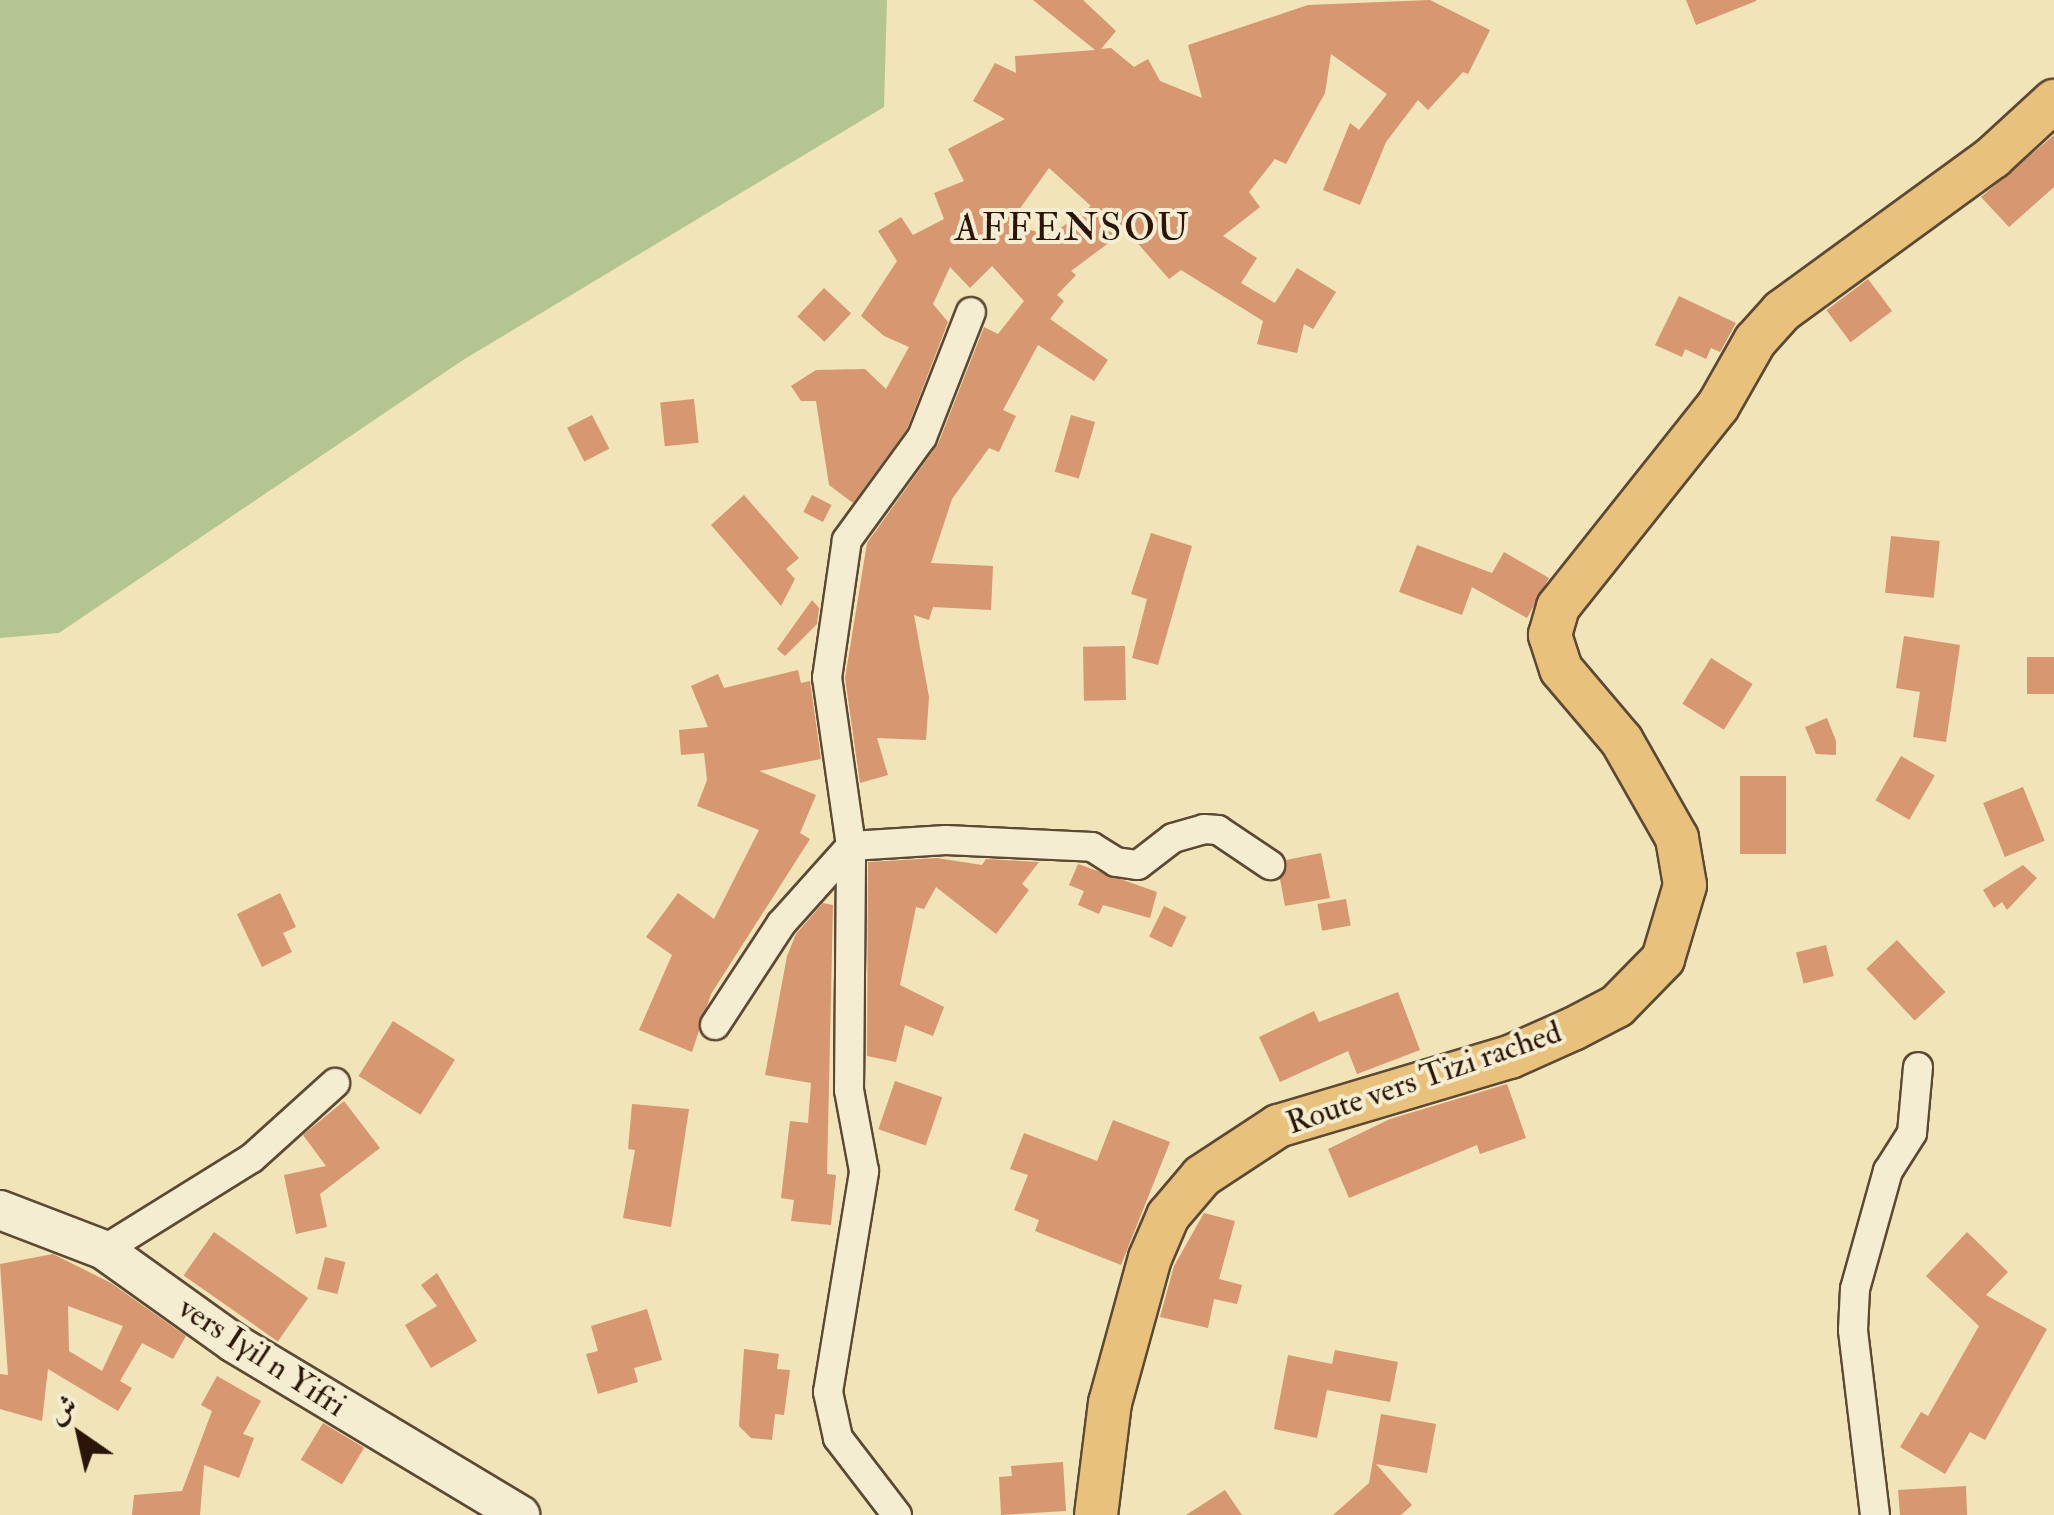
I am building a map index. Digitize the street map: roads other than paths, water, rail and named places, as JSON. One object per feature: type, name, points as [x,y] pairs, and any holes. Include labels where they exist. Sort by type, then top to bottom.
[{"type":"main road","name":"Route vers Tizi rached","points":[[1096,1515],[1110,1403],[1145,1274],[1168,1216],[1202,1176],[1278,1126],[1510,1057],[1572,1029],[1616,1006],[1663,958],[1686,885],[1677,838],[1622,741],[1561,670],[1550,635],[1558,607],[1718,406],[1755,340],[1782,311],[1993,156],[2054,101]]},
{"type":"main road","name":"vers Iγil n Yifri","points":[[0,1210],[104,1250],[234,1343],[520,1515]]},
{"type":"street","points":[[896,1515],[838,1438],[828,1392],[864,1171],[849,1090],[851,846],[827,678],[847,540],[922,437],[972,312]]},
{"type":"street","points":[[715,1025],[781,924],[851,846],[964,840],[1092,846],[1116,862],[1138,865],[1173,838],[1204,829],[1218,830],[1270,865]]},
{"type":"street","points":[[1875,1515],[1852,1330],[1856,1290],[1888,1171],[1912,1133],[1918,1067]]},
{"type":"street","points":[[104,1250],[252,1158],[335,1083]]},
{"type":"district","name":"AFFENSOU","points":[[1073,229]]}]
